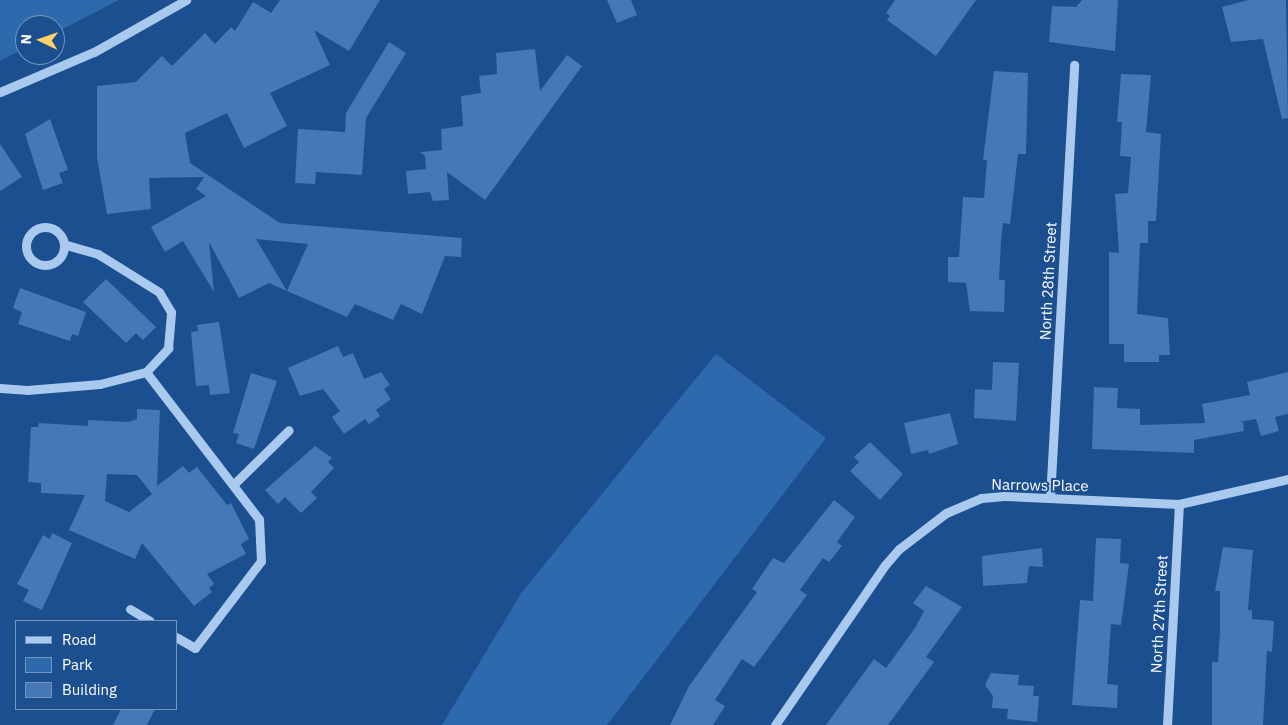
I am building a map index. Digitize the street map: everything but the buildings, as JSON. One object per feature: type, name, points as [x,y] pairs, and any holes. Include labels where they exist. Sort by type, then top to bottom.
[{"type":"street","points":[[0,92],[94,52],[186,0]]},
{"type":"street","name":"North 28th Street","points":[[1050,498],[1074,65]]},
{"type":"street","points":[[0,388],[80,387],[146,372],[168,348],[173,324],[166,301],[148,283],[98,254],[64,244],[57,231],[43,226],[30,234],[26,248],[32,260],[47,265],[60,258],[64,244]]},
{"type":"street","points":[[146,372],[259,519],[261,561],[195,648],[178,638]]},
{"type":"street","points":[[233,485],[289,430]]},
{"type":"street","name":"Narrows Place","points":[[775,725],[885,565],[919,532],[946,513],[981,498],[1050,498],[1179,504],[1288,479]]},
{"type":"street","name":"North 27th Street","points":[[1167,725],[1179,504]]},
{"type":"street","points":[[130,609],[148,620]]},
{"type":"green space","points":[[0,0],[119,0],[65,28],[65,15],[15,15],[15,53],[0,61]]},
{"type":"green space","points":[[716,354],[826,438],[607,725],[442,725],[522,592]]}]
